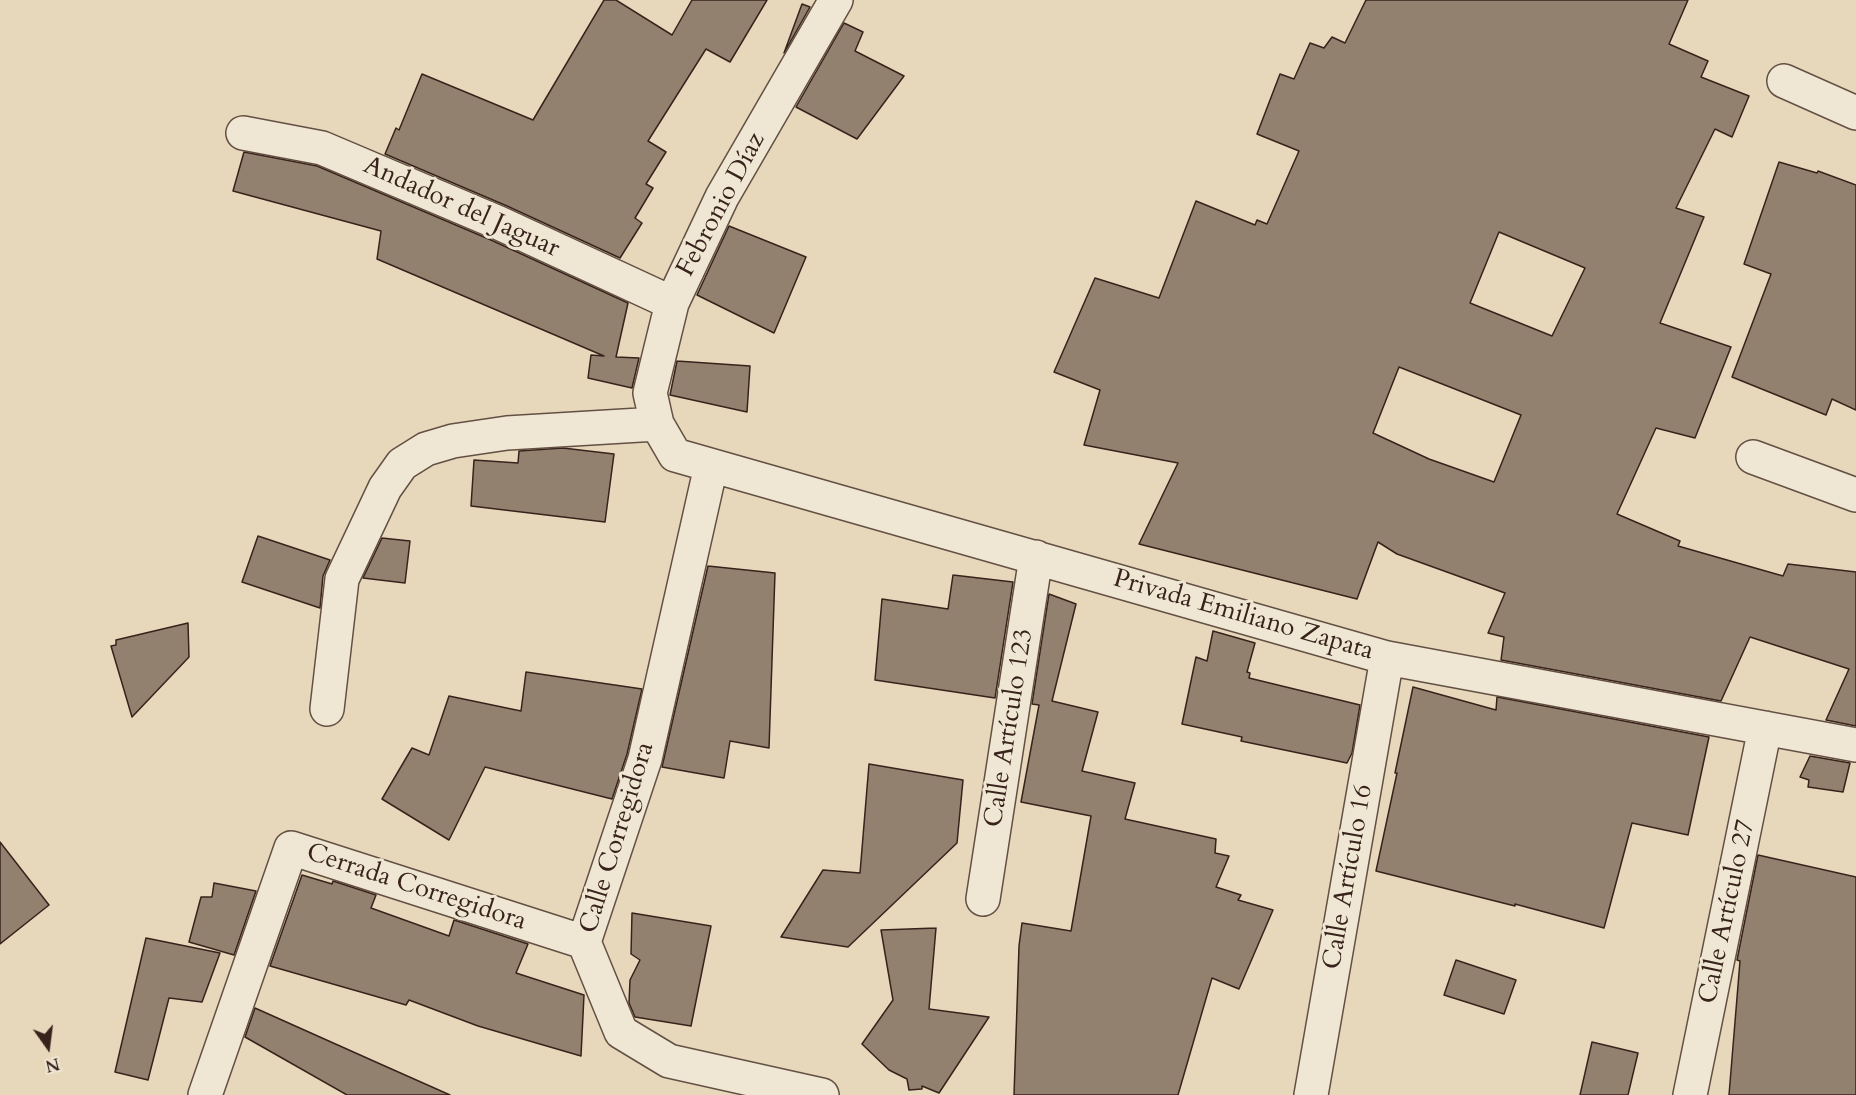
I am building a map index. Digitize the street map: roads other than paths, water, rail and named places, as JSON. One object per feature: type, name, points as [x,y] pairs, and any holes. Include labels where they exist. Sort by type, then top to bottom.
[{"type":"street","name":"Febronio Díaz","points":[[657,424],[650,393],[672,303],[722,197],[836,0]]},
{"type":"street","points":[[1784,81],[1856,112]]},
{"type":"street","name":"Andador del Jaguar","points":[[243,133],[322,148],[499,223],[672,303]]},
{"type":"street","points":[[327,709],[342,579],[385,488],[402,464],[426,449],[453,441],[507,433],[657,424]]},
{"type":"street","name":"Privada Emiliano Zapata","points":[[657,424],[675,455],[1387,658],[1856,745]]},
{"type":"street","points":[[1753,457],[1856,495]]},
{"type":"street","name":"Calle Corregidora","points":[[711,466],[645,759],[584,942],[621,1032],[669,1062],[822,1095]]},
{"type":"street","name":"Calle Artículo 123","points":[[983,898],[1036,557]]},
{"type":"street","name":"Calle Artículo 16","points":[[1311,1095],[1387,658]]},
{"type":"street","name":"Calle Artículo 27","points":[[1690,1095],[1765,728]]},
{"type":"street","name":"Cerrada Corregidora","points":[[205,1095],[291,848],[584,942]]}]
